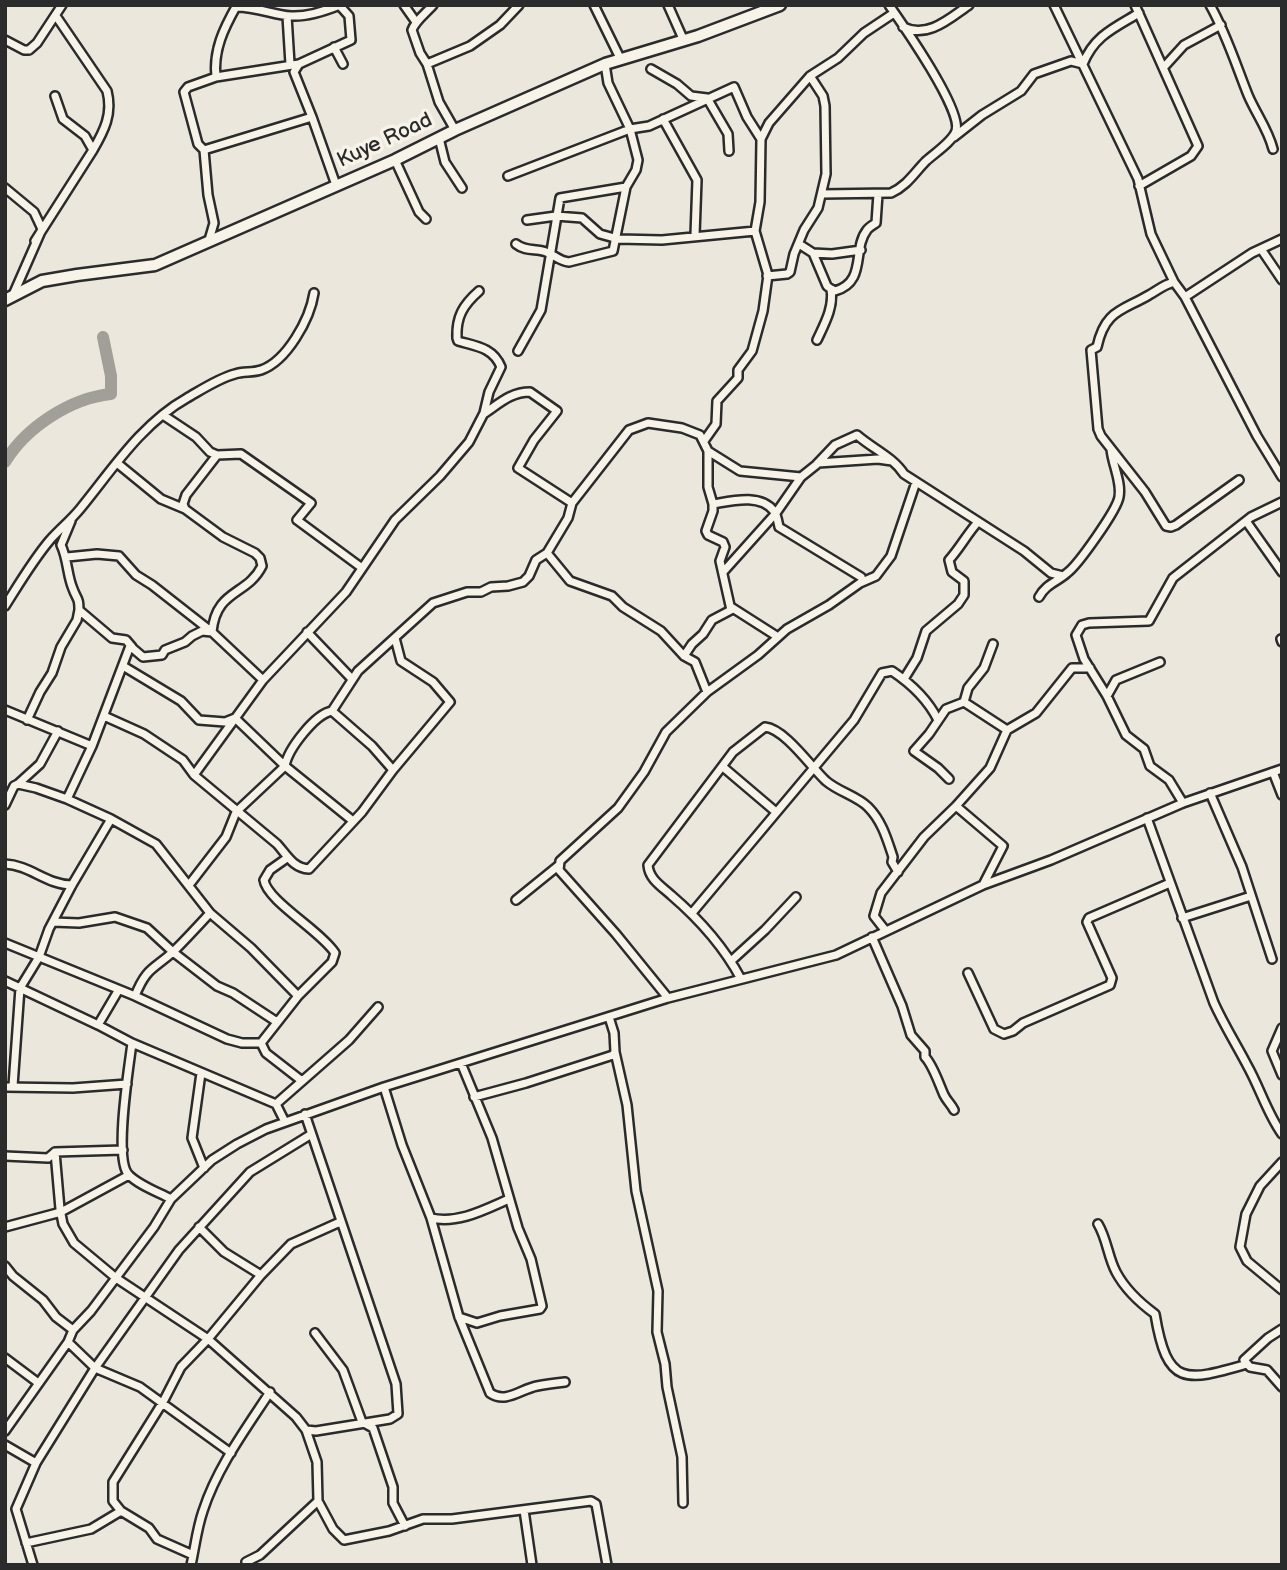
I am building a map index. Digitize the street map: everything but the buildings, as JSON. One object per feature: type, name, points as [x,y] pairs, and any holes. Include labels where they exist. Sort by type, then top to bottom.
[{"type":"street","points":[[5,40],[29,50],[62,5]]},
{"type":"street","points":[[209,240],[214,223],[208,195],[204,150],[198,144],[184,92],[188,87],[216,77],[299,64],[351,40],[349,16],[340,5],[310,15],[288,16],[266,9],[237,6],[224,28],[216,54],[216,77]]},
{"type":"street","points":[[404,5],[416,22]]},
{"type":"street","points":[[433,5],[412,30],[427,64],[439,102],[455,130]]},
{"type":"street","points":[[427,64],[463,50],[491,32],[519,5]]},
{"type":"street","points":[[594,5],[620,58]]},
{"type":"street","points":[[668,5],[684,41]]},
{"type":"street","name":"Kuye Road","points":[[9,298],[50,280],[155,265],[605,64],[684,41],[780,5]]},
{"type":"street","points":[[889,5],[954,110],[958,128],[953,138]]},
{"type":"street","points":[[902,27],[913,32],[920,31],[953,19],[969,5]]},
{"type":"street","points":[[1054,5],[1138,178],[1151,234],[1174,282],[1185,297],[1257,436],[1282,477]]},
{"type":"street","points":[[1210,5],[1273,149]]},
{"type":"street","points":[[1083,64],[1092,45],[1137,9],[1198,145],[1197,151],[1191,156],[1139,186]]},
{"type":"street","points":[[704,441],[716,425],[718,401],[738,378],[738,370],[752,351],[764,310],[767,276],[755,231],[759,216],[761,139],[769,123],[810,76],[838,58],[864,33],[894,13]]},
{"type":"street","points":[[35,241],[105,131],[110,102],[107,91],[56,16]]},
{"type":"street","points":[[288,16],[290,64]]},
{"type":"street","points":[[1164,67],[1184,45],[1220,25]]},
{"type":"street","points":[[334,47],[343,64]]},
{"type":"street","points":[[822,194],[878,194],[899,190],[953,138],[982,115],[1021,91],[1034,74],[1071,61],[1083,64]]},
{"type":"street","points":[[299,64],[294,72],[335,185]]},
{"type":"street","points":[[516,244],[522,248],[549,253],[563,261],[614,251],[626,187],[636,170],[638,160],[630,129],[608,83],[605,64]]},
{"type":"street","points":[[652,69],[691,96],[707,98]]},
{"type":"street","points":[[767,276],[790,272],[793,254],[818,208],[822,194],[825,174],[825,106],[823,96],[810,76]]},
{"type":"street","points":[[509,176],[630,129],[649,126],[734,87],[747,117],[761,139]]},
{"type":"street","points":[[55,96],[63,119],[85,136],[93,150]]},
{"type":"street","points":[[707,98],[728,134],[729,151]]},
{"type":"street","points":[[204,150],[312,117]]},
{"type":"street","points":[[663,120],[696,180],[695,235]]},
{"type":"street","points":[[439,138],[448,168],[462,188]]},
{"type":"street","points":[[395,160],[419,212],[426,219]]},
{"type":"street","points":[[518,351],[541,310],[560,198],[626,187]]},
{"type":"street","points":[[5,188],[34,212],[42,229],[9,298]]},
{"type":"street","points":[[813,253],[827,286],[835,291],[841,290],[854,278],[866,230],[876,223],[878,194]]},
{"type":"street","points":[[527,220],[556,216],[582,218],[600,234],[618,239],[662,240],[755,231]]},
{"type":"street","points":[[1185,297],[1252,253],[1282,239]]},
{"type":"street","points":[[799,244],[813,253],[832,254],[861,250]]},
{"type":"street","points":[[1261,249],[1282,280]]},
{"type":"street","points":[[1174,282],[1163,285],[1150,295],[1115,312],[1097,348],[1091,350],[1098,429],[1166,526],[1176,524],[1239,480]]},
{"type":"street","points":[[817,340],[832,305],[831,289]]},
{"type":"street","points":[[194,775],[263,680],[346,592],[395,520],[440,476],[469,442],[484,413],[489,393],[499,373],[499,363],[479,345],[458,341],[456,333],[464,305],[479,291]]},
{"type":"street","points":[[5,606],[48,542],[74,517],[139,436],[189,397],[226,377],[236,373],[260,371],[276,362],[296,339],[310,309],[314,293]]},
{"type":"street","points":[[484,413],[507,396],[526,391],[557,411],[534,440],[518,468],[572,503]]},
{"type":"street","points":[[163,415],[196,437],[210,452],[217,455],[241,454],[311,503],[297,520],[362,568]]},
{"type":"street","points":[[189,885],[226,836],[236,812],[285,766],[286,756],[291,749],[318,716],[332,711],[358,671],[433,603],[467,592],[481,592],[491,587],[523,582],[529,576],[536,560],[547,553],[568,518],[572,503],[613,448],[629,430],[648,423],[682,428],[700,435],[704,441],[708,451],[708,487],[713,504],[706,531],[708,535],[723,542],[725,547],[720,561],[731,607],[730,613],[712,620],[684,656]]},
{"type":"street","points":[[724,571],[776,513],[801,477],[835,445],[856,435],[896,462],[904,474],[1024,551],[1051,573],[1063,576]]},
{"type":"street","points":[[1039,597],[1049,584],[1069,572],[1107,522],[1117,504],[1119,488],[1110,448]]},
{"type":"street","points":[[708,451],[740,471],[801,477]]},
{"type":"street","points":[[185,509],[183,500],[217,455]]},
{"type":"street","points":[[818,463],[878,459],[896,462]]},
{"type":"street","points":[[117,463],[161,499],[185,509],[223,537],[256,553],[262,562],[255,576],[227,598],[217,611],[212,632]]},
{"type":"street","points":[[516,900],[558,866],[563,856],[618,808],[644,772],[663,736],[707,692],[778,637],[861,580],[876,576],[891,556],[916,482]]},
{"type":"street","points":[[713,504],[741,499],[756,500],[768,505],[776,513],[779,527],[861,580]]},
{"type":"street","points":[[1183,803],[1169,780],[1150,766],[1144,748],[1126,735],[1107,696],[1084,659],[1076,635],[1082,625],[1089,623],[1149,621],[1168,582],[1246,521],[1282,502]]},
{"type":"street","points":[[27,720],[52,673],[63,642],[77,620],[79,598],[72,588],[67,557],[61,545],[74,517]]},
{"type":"street","points":[[1246,521],[1282,572]]},
{"type":"street","points":[[904,679],[917,658],[926,631],[958,604],[964,595],[964,581],[951,572],[949,560],[978,522]]},
{"type":"street","points":[[547,553],[570,581],[612,596],[623,607],[661,631],[684,656],[695,662],[707,692]]},
{"type":"street","points":[[67,557],[97,554],[119,556],[136,575],[212,632],[263,680]]},
{"type":"street","points":[[731,607],[778,637]]},
{"type":"street","points":[[79,610],[112,638],[125,640],[143,657]]},
{"type":"street","points":[[68,799],[92,746],[130,646],[143,657],[162,655],[165,650],[202,631],[212,632]]},
{"type":"street","points":[[307,632],[352,679]]},
{"type":"street","points":[[104,716],[144,734],[173,752],[194,775],[276,844],[287,858],[303,869],[312,868],[450,702],[433,682],[401,662],[395,638]]},
{"type":"street","points":[[964,702],[968,688],[984,668],[993,644]]},
{"type":"street","points":[[1079,668],[1084,659]]},
{"type":"street","points":[[1107,696],[1116,680],[1160,662]]},
{"type":"street","points":[[123,666],[181,701],[199,720],[225,722],[235,718]]},
{"type":"street","points":[[885,930],[874,916],[881,893],[924,837],[990,768],[1007,730],[1036,713],[1072,668],[1090,668]]},
{"type":"street","points":[[692,913],[854,720],[882,673],[892,671],[904,679],[932,708],[938,720]]},
{"type":"street","points":[[932,708],[946,709],[964,702]]},
{"type":"street","points":[[964,702],[1007,730]]},
{"type":"street","points":[[946,709],[914,751],[949,779]]},
{"type":"street","points":[[5,710],[92,746]]},
{"type":"street","points":[[332,711],[372,746],[393,770]]},
{"type":"street","points":[[235,718],[285,766],[353,821]]},
{"type":"street","points":[[741,979],[731,961],[692,913],[654,880],[648,865],[739,747],[765,727],[773,729],[828,782],[867,806],[880,821],[893,857],[892,862],[898,872]]},
{"type":"street","points":[[5,805],[12,789],[40,764],[58,731]]},
{"type":"street","points":[[723,767],[776,812]]},
{"type":"street","points":[[5,1430],[68,1342],[73,1330],[116,1278],[171,1199],[204,1168],[237,1144],[305,1114],[384,1087],[668,998],[835,955],[983,885],[1051,860],[1183,803],[1282,769]]},
{"type":"street","points":[[1273,772],[1282,795]]},
{"type":"street","points":[[18,784],[68,799],[156,844],[211,913],[251,948],[298,996]]},
{"type":"street","points":[[1210,793],[1242,867],[1272,959]]},
{"type":"street","points":[[956,806],[1003,846],[983,885]]},
{"type":"street","points":[[1147,818],[1182,918],[1226,1030],[1282,1134]]},
{"type":"street","points":[[111,819],[72,885],[39,957],[20,988],[9,1087],[73,1088],[127,1084]]},
{"type":"street","points":[[261,1044],[298,996],[331,962],[335,953],[313,929],[265,887],[267,873],[287,858]]},
{"type":"street","points":[[5,864],[20,865],[44,878],[72,885]]},
{"type":"street","points":[[558,866],[668,998]]},
{"type":"street","points":[[968,973],[995,1029],[1004,1034],[1013,1031],[1023,1023],[1110,985],[1112,978],[1087,926],[1089,918],[1170,883]]},
{"type":"street","points":[[731,961],[796,897]]},
{"type":"street","points":[[1182,918],[1251,897]]},
{"type":"street","points":[[135,996],[142,979],[155,964],[173,952],[211,913]]},
{"type":"street","points":[[53,922],[79,923],[115,917],[147,928],[217,986],[233,993],[278,1022]]},
{"type":"street","points":[[872,937],[902,1006],[911,1035],[925,1051],[931,1070],[941,1082],[943,1092],[954,1110]]},
{"type":"street","points":[[5,943],[135,996],[227,1038],[242,1043],[261,1044]]},
{"type":"street","points":[[5,981],[132,1043],[276,1104],[285,1122]]},
{"type":"street","points":[[99,1025],[118,990]]},
{"type":"street","points":[[276,1104],[355,1034],[378,1007]]},
{"type":"street","points":[[609,1017],[627,1105],[636,1191],[658,1291],[657,1332],[682,1457],[683,1503]]},
{"type":"street","points":[[1282,1028],[1272,1051],[1282,1075]]},
{"type":"street","points":[[132,1043],[127,1084],[124,1167],[129,1175],[171,1199]]},
{"type":"street","points":[[261,1044],[266,1053],[302,1081]]},
{"type":"street","points":[[474,1097],[526,1083],[615,1052]]},
{"type":"street","points":[[459,1317],[477,1323],[540,1309],[542,1306],[531,1259],[517,1228],[492,1138],[461,1063]]},
{"type":"street","points":[[201,1073],[192,1138],[204,1168]]},
{"type":"street","points":[[384,1087],[402,1145],[431,1218],[459,1317],[490,1393],[507,1397],[534,1386],[565,1382]]},
{"type":"street","points":[[305,1114],[340,1222],[369,1297],[398,1390],[398,1414],[395,1418],[316,1431],[306,1430]]},
{"type":"street","points":[[33,1565],[16,1509],[36,1463],[95,1368],[179,1250],[199,1227],[250,1172],[310,1135]]},
{"type":"street","points":[[5,1156],[48,1158],[55,1152],[123,1150]]},
{"type":"street","points":[[55,1152],[63,1224],[74,1243],[116,1278],[208,1339],[296,1417],[306,1430],[317,1462],[318,1501],[333,1529],[344,1540],[405,1526],[423,1519],[452,1519],[594,1502],[607,1565]]},
{"type":"street","points":[[1282,1162],[1260,1186],[1246,1214],[1240,1247],[1247,1261],[1282,1290]]},
{"type":"street","points":[[5,1227],[61,1212],[129,1175]]},
{"type":"street","points":[[431,1218],[449,1220],[478,1213],[509,1199]]},
{"type":"street","points":[[193,1555],[157,1539],[149,1528],[121,1511],[113,1501],[113,1482],[163,1402],[181,1367],[261,1275],[291,1244],[340,1222]]},
{"type":"street","points":[[1098,1224],[1104,1234],[1116,1273],[1139,1303],[1155,1314],[1162,1344],[1173,1366],[1184,1376],[1191,1376],[1208,1375],[1247,1364]]},
{"type":"street","points":[[199,1227],[223,1252],[261,1275]]},
{"type":"street","points":[[5,1266],[13,1276],[43,1300],[56,1317],[73,1330]]},
{"type":"street","points":[[1282,1329],[1244,1360],[1250,1367],[1267,1370],[1282,1387]]},
{"type":"street","points":[[315,1333],[343,1370],[362,1422],[373,1428],[393,1487],[393,1503],[405,1526]]},
{"type":"street","points":[[68,1342],[95,1368],[130,1382],[163,1402],[230,1453]]},
{"type":"street","points":[[5,1358],[37,1382]]},
{"type":"street","points":[[191,1565],[201,1514],[230,1453],[270,1392]]},
{"type":"street","points":[[5,1445],[36,1463]]},
{"type":"street","points":[[246,1562],[260,1555],[318,1501]]},
{"type":"street","points":[[5,1510],[16,1509]]},
{"type":"street","points":[[524,1510],[532,1565]]},
{"type":"street","points":[[26,1543],[91,1529],[121,1511]]},
{"type":"waterway","points":[[5,462],[25,437],[51,416],[81,401],[111,394],[111,376],[103,337]]}]
